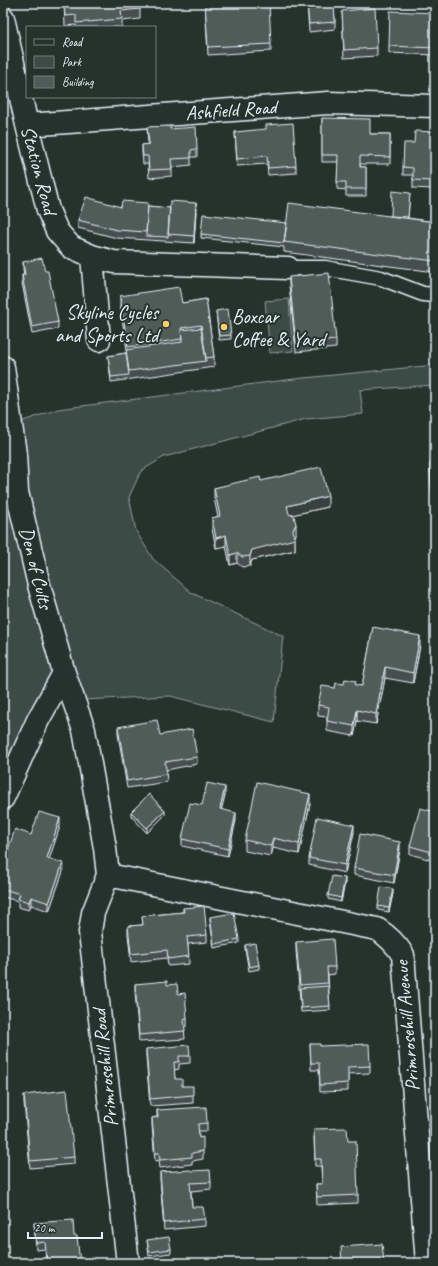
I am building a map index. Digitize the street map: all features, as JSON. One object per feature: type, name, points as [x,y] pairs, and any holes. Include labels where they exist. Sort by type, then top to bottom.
[{"type":"street","name":"Station Road","points":[[3,18],[48,210],[57,231],[71,247],[92,256],[114,262],[288,268]]},
{"type":"street","name":"Ashfield Road","points":[[27,124],[328,103],[435,106]]},
{"type":"street","points":[[92,256],[99,340]]},
{"type":"street","name":"Den of Cults","points":[[3,367],[15,454],[17,492],[39,585],[64,673],[84,730],[108,875]]},
{"type":"street","points":[[3,798],[38,720],[64,673]]},
{"type":"street","name":"Primrosehill Road","points":[[108,875],[92,914],[90,932],[128,1263]]},
{"type":"street","name":"Primrosehill Avenue","points":[[108,875],[377,929],[388,936],[397,945],[403,955],[426,1263]]},
{"type":"lane","points":[[288,268],[332,269],[381,278],[423,294],[435,295]]},
{"type":"green space","points":[[289,299],[293,351],[270,353],[265,301]]},
{"type":"green space","points":[[435,365],[435,385],[360,390],[363,414],[306,419],[164,457],[141,471],[129,497],[136,531],[153,559],[192,593],[283,636],[274,722],[170,696],[60,701],[3,779],[3,428],[58,409],[294,379]]},
{"type":"building","points":[[64,3],[140,3],[140,9],[121,11],[122,19],[76,23],[76,15],[65,16]]},
{"type":"building","points":[[205,3],[269,3],[271,44],[208,47]]},
{"type":"building","points":[[307,3],[334,3],[335,22],[309,24]]},
{"type":"building","points":[[375,8],[377,48],[344,50],[342,11]]},
{"type":"building","points":[[390,11],[435,13],[435,48],[389,46]]},
{"type":"building","points":[[322,118],[370,119],[370,134],[390,134],[390,157],[360,156],[360,167],[366,167],[366,189],[346,189],[346,182],[337,182],[338,155],[322,155]]},
{"type":"building","points":[[293,123],[296,166],[268,168],[267,156],[237,159],[235,132],[266,129],[266,125]]},
{"type":"building","points":[[170,126],[170,129],[196,127],[197,149],[191,150],[191,158],[171,159],[172,169],[149,170],[148,156],[143,156],[142,145],[149,144],[147,127]]},
{"type":"building","points":[[415,131],[435,132],[435,169],[432,168],[432,181],[413,180],[413,168],[403,167],[404,143],[414,143]]},
{"type":"building","points":[[392,191],[410,193],[408,217],[391,216]]},
{"type":"building","points":[[86,197],[121,207],[122,201],[148,203],[146,232],[117,230],[78,220]]},
{"type":"building","points":[[170,201],[196,203],[194,236],[168,234]]},
{"type":"building","points":[[289,203],[435,222],[435,261],[284,242]]},
{"type":"building","points":[[148,206],[170,208],[168,237],[146,236]]},
{"type":"building","points":[[203,214],[287,223],[284,243],[201,234]]},
{"type":"building","points":[[42,258],[45,271],[48,271],[58,322],[32,327],[22,275],[25,275],[23,262]]},
{"type":"building","points":[[329,273],[336,340],[296,344],[289,277]]},
{"type":"building","name":"Skyline Cycles and Sports Ltd","points":[[179,287],[182,303],[206,299],[214,357],[206,358],[201,325],[181,328],[182,339],[128,347],[120,296]]},
{"type":"building","name":"Boxcar Coffee & Yard","points":[[228,309],[231,335],[219,336],[216,311]]},
{"type":"building","points":[[201,328],[206,361],[129,371],[126,350],[182,342],[181,330]]},
{"type":"building","points":[[126,353],[129,375],[111,377],[108,356]]},
{"type":"building","points":[[435,462],[435,492],[432,492],[430,463]]},
{"type":"building","points":[[321,467],[328,496],[287,506],[289,514],[294,516],[296,524],[293,530],[295,539],[252,550],[250,556],[242,557],[237,553],[230,555],[226,535],[216,538],[212,518],[220,516],[214,488],[260,477],[261,481]]},
{"type":"building","points":[[373,627],[420,636],[413,673],[385,667],[376,714],[357,710],[354,726],[327,721],[329,707],[318,705],[322,686],[335,688],[336,683],[344,684],[345,679],[356,681],[355,685],[362,686]]},
{"type":"building","points":[[157,720],[160,735],[192,729],[197,757],[165,762],[167,774],[127,781],[118,727]]},
{"type":"building","points":[[257,782],[310,794],[299,844],[273,838],[271,846],[245,840]]},
{"type":"building","points":[[207,783],[225,787],[220,809],[236,813],[228,849],[182,839],[190,803],[202,805]]},
{"type":"building","points":[[149,794],[165,811],[147,828],[131,812]]},
{"type":"building","points":[[420,808],[435,812],[435,853],[410,846]]},
{"type":"building","points":[[39,812],[60,818],[47,858],[63,863],[49,903],[31,897],[29,902],[18,899],[20,894],[3,889],[3,864],[15,829],[31,835]]},
{"type":"building","points":[[317,817],[354,825],[345,865],[309,858]]},
{"type":"building","points":[[360,834],[400,842],[394,875],[354,868]]},
{"type":"building","points":[[332,876],[345,878],[341,898],[328,895]]},
{"type":"building","points":[[381,887],[393,889],[389,908],[378,906]]},
{"type":"building","points":[[204,906],[207,935],[187,937],[189,956],[168,959],[167,950],[131,954],[128,926],[143,925],[142,916],[184,912],[183,908]]},
{"type":"building","points":[[234,913],[239,939],[214,944],[210,917]]},
{"type":"building","points":[[333,939],[335,967],[327,967],[328,983],[300,985],[296,942]]},
{"type":"building","points":[[255,943],[259,965],[249,967],[245,945]]},
{"type":"building","points":[[3,971],[6,971],[3,991]]},
{"type":"building","points":[[167,981],[167,985],[177,984],[178,994],[185,993],[187,1018],[184,1019],[185,1031],[139,1035],[135,984]]},
{"type":"building","points":[[328,986],[330,1006],[301,1008],[300,988]]},
{"type":"building","points":[[310,1044],[320,1044],[320,1046],[369,1044],[370,1066],[348,1067],[348,1083],[320,1085],[319,1063],[311,1063]]},
{"type":"building","points":[[189,1045],[190,1056],[179,1056],[179,1062],[174,1062],[175,1079],[182,1079],[182,1086],[193,1086],[193,1095],[150,1099],[146,1049]]},
{"type":"building","points":[[67,1090],[74,1157],[30,1161],[24,1095]]},
{"type":"building","points":[[206,1107],[207,1123],[198,1124],[199,1138],[203,1137],[203,1151],[192,1153],[192,1157],[160,1160],[159,1153],[155,1153],[152,1118],[158,1117],[157,1110]]},
{"type":"building","points":[[347,1128],[348,1141],[356,1141],[358,1195],[317,1197],[316,1184],[322,1184],[321,1159],[315,1159],[314,1129]]},
{"type":"building","points":[[210,1170],[211,1182],[190,1183],[192,1207],[203,1207],[205,1219],[164,1223],[160,1172]]},
{"type":"building","points":[[73,1220],[74,1236],[77,1236],[80,1263],[47,1263],[45,1242],[36,1243],[34,1223]]},
{"type":"building","points":[[169,1237],[171,1249],[149,1252],[147,1240]]},
{"type":"building","points":[[382,1244],[384,1263],[342,1263],[341,1247]]},
{"type":"place","name":"Skyline Cycles and Sports Ltd","points":[[166,324]]},
{"type":"place","name":"Boxcar Coffee & Yard","points":[[224,327]]}]
